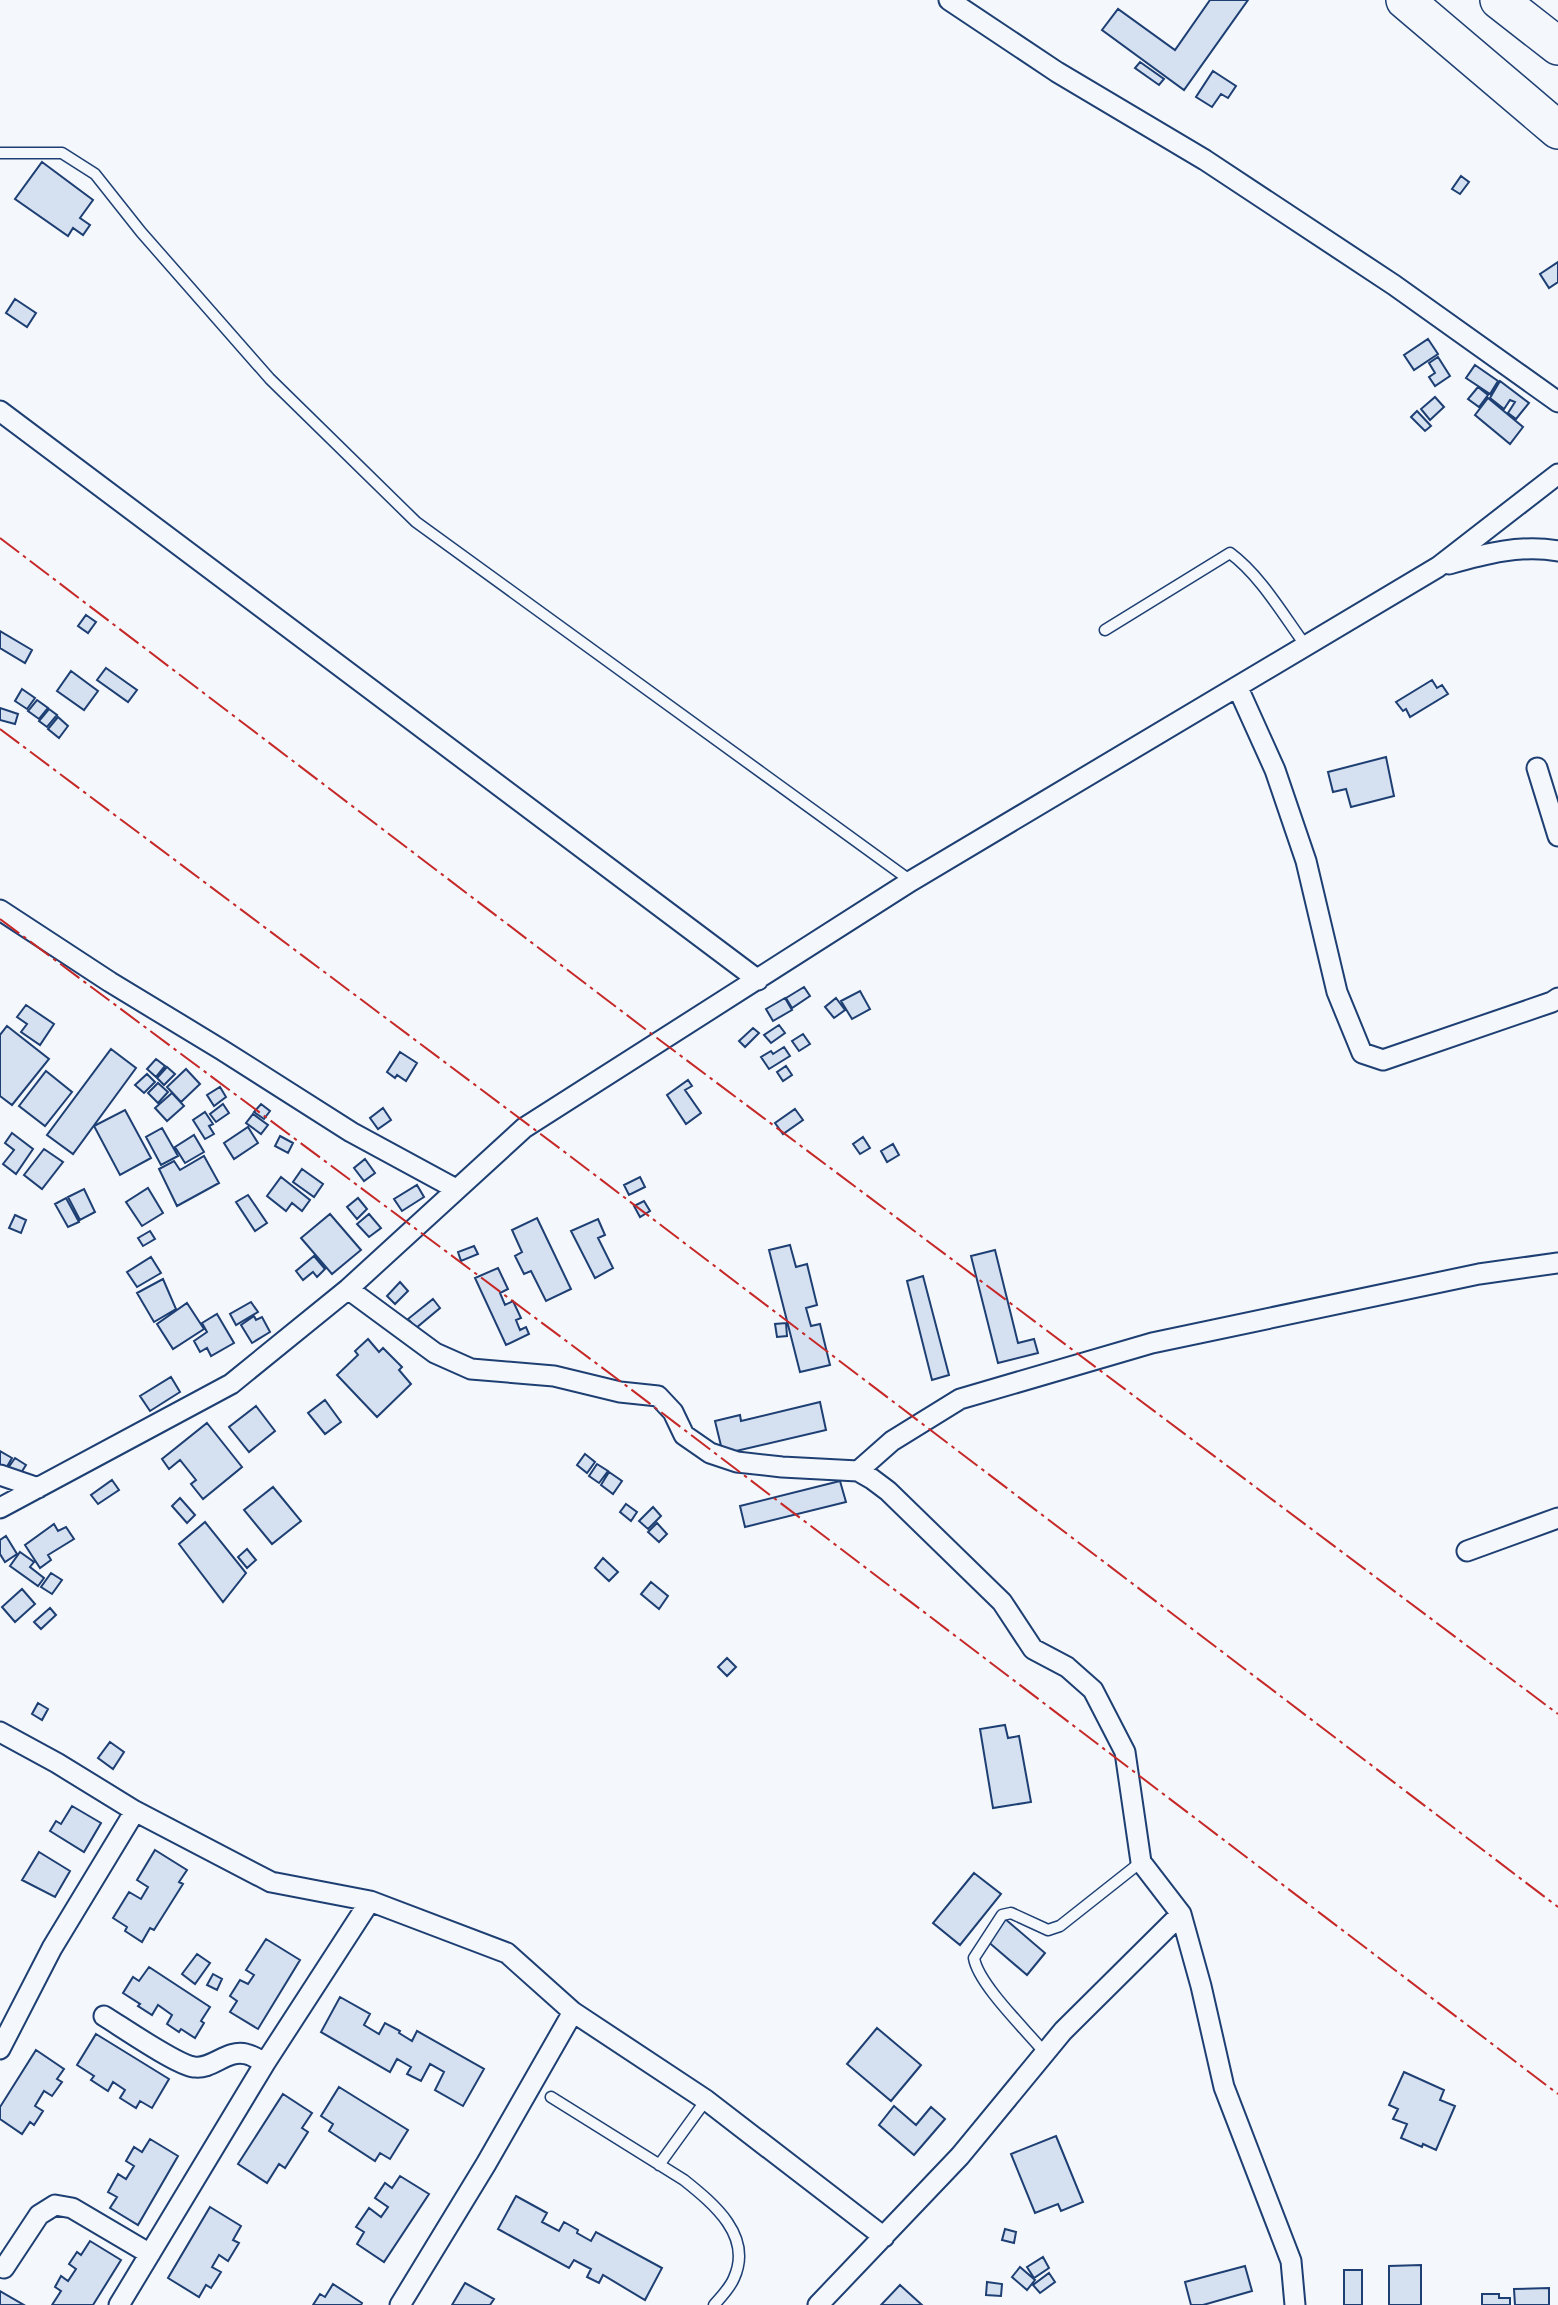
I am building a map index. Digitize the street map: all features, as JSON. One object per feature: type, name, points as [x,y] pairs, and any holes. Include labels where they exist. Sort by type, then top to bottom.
[{"type":"highway","points":[[1405,0],[1558,130]]},
{"type":"highway","points":[[1499,0],[1558,46]]},
{"type":"street","points":[[949,0],[1057,72],[1205,160],[1384,278],[1558,402]]},
{"type":"street","points":[[0,411],[758,981]]},
{"type":"street","points":[[0,1508],[230,1384],[348,1289],[524,1128],[911,881],[1438,567],[1558,474]]},
{"type":"street","points":[[1438,567],[1492,552],[1548,549],[1558,551]]},
{"type":"street","points":[[1238,688],[1275,769],[1306,861],[1337,992],[1362,1053],[1383,1060],[1558,998]]},
{"type":"street","points":[[1537,768],[1558,836]]},
{"type":"street","points":[[0,910],[351,1132],[456,1189]]},
{"type":"street","points":[[858,1471],[892,1441],[960,1399],[1152,1343],[1479,1274],[1558,1263]]},
{"type":"street","points":[[348,1289],[435,1353],[471,1369],[554,1376],[620,1392],[658,1396],[673,1412],[684,1435],[710,1453],[737,1462],[782,1468],[858,1471],[888,1491],[1002,1602],[1033,1649],[1067,1667],[1093,1690],[1125,1752],[1141,1862],[1181,1914],[1202,1986],[1224,2087],[1291,2261],[1294,2305]]},
{"type":"street","points":[[0,1475],[38,1488]]},
{"type":"street","points":[[1467,1551],[1558,1518]]},
{"type":"street","points":[[0,1732],[135,1811],[271,1882],[370,1901],[507,1953],[573,2012],[706,2099],[884,2237]]},
{"type":"street","points":[[0,2049],[52,1948],[135,1811]]},
{"type":"street","points":[[119,2305],[265,2063],[370,1901]]},
{"type":"street","points":[[818,2305],[960,2156],[1063,2031],[1181,1914]]},
{"type":"street","points":[[400,2305],[486,2164],[573,2012]]},
{"type":"street","points":[[104,2016],[194,2068],[245,2053],[265,2063]]},
{"type":"street","points":[[4,2268],[39,2215],[55,2205],[72,2208],[150,2254]]},
{"type":"lane","points":[[0,153],[62,153],[95,174],[141,232],[270,379],[416,522],[911,881]]},
{"type":"lane","points":[[1105,630],[1230,553],[1267,592],[1307,647]]},
{"type":"lane","points":[[1045,2053],[987,1984],[977,1969],[974,1958],[1002,1915],[1012,1913],[1048,1930],[1060,1926],[1141,1862]]},
{"type":"lane","points":[[551,2097],[703,2195],[731,2227],[739,2243],[740,2260],[733,2281],[714,2305]]},
{"type":"lane","points":[[659,2165],[706,2099]]},
{"type":"building","points":[[1210,0],[1248,0],[1184,90],[1102,30],[1118,9],[1175,50]]},
{"type":"building","points":[[1140,62],[1164,79],[1159,85],[1135,68]]},
{"type":"building","points":[[1213,71],[1236,86],[1228,98],[1221,94],[1212,107],[1196,97]]},
{"type":"building","points":[[42,162],[93,200],[80,218],[90,225],[83,235],[73,228],[68,236],[15,199]]},
{"type":"building","points":[[1461,176],[1469,182],[1460,194],[1452,189]]},
{"type":"building","points":[[1558,262],[1558,282],[1549,288],[1540,274]]},
{"type":"building","points":[[15,299],[36,313],[27,327],[6,313]]},
{"type":"building","points":[[1428,339],[1438,354],[1414,370],[1404,355]]},
{"type":"building","points":[[1438,357],[1450,376],[1435,386],[1429,377],[1435,373],[1429,363]]},
{"type":"building","points":[[1475,365],[1498,381],[1490,394],[1466,378]]},
{"type":"building","points":[[1500,381],[1529,403],[1516,419],[1508,413],[1515,402],[1510,400],[1504,409],[1490,398]]},
{"type":"building","points":[[1478,387],[1488,395],[1479,407],[1468,399]]},
{"type":"building","points":[[1435,397],[1444,407],[1430,420],[1421,409]]},
{"type":"building","points":[[1488,398],[1523,427],[1510,444],[1475,415]]},
{"type":"building","points":[[1417,411],[1431,426],[1425,431],[1411,417]]},
{"type":"building","points":[[86,615],[96,622],[88,633],[78,626]]},
{"type":"building","points":[[0,631],[32,650],[25,663],[0,648]]},
{"type":"building","points":[[106,668],[137,690],[128,702],[97,680]]},
{"type":"building","points":[[71,671],[98,691],[84,710],[57,691]]},
{"type":"building","points":[[1432,680],[1437,688],[1442,685],[1448,694],[1410,717],[1406,709],[1403,711],[1396,702]]},
{"type":"building","points":[[22,689],[35,698],[27,709],[15,701]]},
{"type":"building","points":[[37,700],[48,708],[39,719],[28,711]]},
{"type":"building","points":[[0,708],[18,714],[15,724],[0,720]]},
{"type":"building","points":[[49,709],[57,715],[47,727],[39,721]]},
{"type":"building","points":[[58,717],[68,726],[59,738],[48,729]]},
{"type":"building","points":[[1386,757],[1394,796],[1351,807],[1346,789],[1333,792],[1328,772]]},
{"type":"building","points":[[804,987],[810,996],[792,1008],[786,998]]},
{"type":"building","points":[[860,991],[870,1009],[852,1019],[841,1001]]},
{"type":"building","points":[[785,998],[792,1010],[773,1021],[766,1009]]},
{"type":"building","points":[[836,998],[845,1010],[834,1018],[825,1007]]},
{"type":"building","points":[[26,1005],[54,1024],[40,1045],[21,1032],[27,1024],[17,1017]]},
{"type":"building","points":[[779,1025],[785,1033],[771,1043],[764,1035]]},
{"type":"building","points":[[7,1026],[49,1059],[12,1105],[0,1096],[0,1035]]},
{"type":"building","points":[[753,1028],[759,1033],[745,1047],[739,1041]]},
{"type":"building","points":[[803,1034],[810,1044],[799,1051],[792,1041]]},
{"type":"building","points":[[784,1047],[790,1056],[769,1069],[761,1057]]},
{"type":"building","points":[[111,1049],[136,1068],[73,1154],[47,1135]]},
{"type":"building","points":[[400,1052],[417,1063],[406,1081],[387,1072]]},
{"type":"building","points":[[156,1059],[165,1066],[156,1077],[147,1069]]},
{"type":"building","points":[[786,1066],[792,1075],[783,1081],[777,1072]]},
{"type":"building","points":[[167,1067],[175,1074],[164,1085],[157,1078]]},
{"type":"building","points":[[186,1069],[200,1084],[181,1102],[167,1087]]},
{"type":"building","points":[[46,1071],[72,1092],[45,1126],[19,1106]]},
{"type":"building","points":[[147,1074],[155,1082],[144,1093],[135,1085]]},
{"type":"building","points":[[688,1080],[692,1086],[685,1090],[701,1113],[686,1124],[667,1095]]},
{"type":"building","points":[[158,1083],[168,1092],[158,1103],[148,1093]]},
{"type":"building","points":[[220,1087],[226,1097],[214,1106],[207,1095]]},
{"type":"building","points":[[172,1093],[184,1106],[167,1121],[155,1108]]},
{"type":"building","points":[[223,1104],[229,1113],[216,1122],[210,1114]]},
{"type":"building","points":[[261,1104],[270,1111],[264,1119],[254,1112]]},
{"type":"building","points":[[383,1108],[391,1120],[378,1129],[370,1118]]},
{"type":"building","points":[[795,1109],[803,1120],[783,1134],[775,1123]]},
{"type":"building","points":[[125,1110],[151,1158],[120,1175],[94,1126]]},
{"type":"building","points":[[205,1112],[213,1124],[209,1126],[214,1134],[205,1139],[193,1120]]},
{"type":"building","points":[[253,1114],[268,1125],[261,1134],[246,1123]]},
{"type":"building","points":[[248,1127],[258,1143],[234,1159],[224,1143]]},
{"type":"building","points":[[162,1128],[178,1156],[161,1165],[146,1137]]},
{"type":"building","points":[[12,1133],[33,1149],[16,1174],[3,1164],[14,1150],[5,1143]]},
{"type":"building","points":[[194,1135],[204,1152],[185,1163],[175,1147]]},
{"type":"building","points":[[280,1136],[293,1143],[288,1153],[275,1146]]},
{"type":"building","points":[[863,1137],[870,1148],[860,1154],[853,1144]]},
{"type":"building","points":[[893,1144],[899,1155],[887,1162],[881,1151]]},
{"type":"building","points":[[44,1149],[63,1162],[42,1189],[24,1175]]},
{"type":"building","points":[[204,1156],[219,1183],[177,1206],[159,1169],[174,1161],[180,1170]]},
{"type":"building","points":[[365,1159],[375,1173],[364,1181],[354,1168]]},
{"type":"building","points":[[302,1169],[323,1184],[314,1197],[293,1182]]},
{"type":"building","points":[[281,1177],[310,1200],[302,1211],[292,1203],[286,1211],[267,1196]]},
{"type":"building","points":[[640,1177],[645,1187],[629,1195],[624,1185]]},
{"type":"building","points":[[417,1185],[424,1197],[402,1211],[394,1199]]},
{"type":"building","points":[[148,1188],[163,1213],[142,1226],[126,1202]]},
{"type":"building","points":[[84,1189],[95,1212],[80,1220],[68,1197]]},
{"type":"building","points":[[248,1195],[267,1223],[255,1231],[236,1202]]},
{"type":"building","points":[[66,1198],[79,1222],[68,1227],[55,1204]]},
{"type":"building","points":[[358,1198],[367,1209],[357,1219],[347,1207]]},
{"type":"building","points":[[644,1201],[650,1211],[640,1217],[634,1206]]},
{"type":"building","points":[[330,1214],[361,1250],[332,1274],[301,1238]]},
{"type":"building","points":[[369,1214],[381,1228],[369,1237],[357,1224]]},
{"type":"building","points":[[15,1215],[26,1220],[21,1233],[9,1228]]},
{"type":"building","points":[[537,1218],[571,1289],[546,1301],[531,1271],[524,1274],[515,1256],[522,1252],[512,1230]]},
{"type":"building","points":[[598,1219],[605,1235],[598,1238],[613,1268],[595,1278],[571,1231]]},
{"type":"building","points":[[150,1231],[155,1239],[143,1246],[138,1238]]},
{"type":"building","points":[[790,1245],[796,1267],[807,1264],[817,1305],[806,1308],[811,1326],[820,1324],[830,1365],[800,1372],[769,1250]]},
{"type":"building","points":[[474,1246],[478,1254],[461,1261],[458,1252]]},
{"type":"building","points":[[995,1250],[1018,1343],[1034,1339],[1038,1353],[998,1363],[971,1256]]},
{"type":"building","points":[[314,1256],[325,1269],[317,1277],[313,1272],[303,1280],[296,1271]]},
{"type":"building","points":[[151,1257],[161,1273],[137,1287],[127,1272]]},
{"type":"building","points":[[498,1268],[508,1289],[500,1293],[505,1305],[513,1301],[521,1318],[516,1320],[520,1330],[526,1327],[529,1334],[506,1345],[475,1278]]},
{"type":"building","points":[[923,1276],[949,1375],[932,1380],[907,1281]]},
{"type":"building","points":[[163,1279],[176,1309],[154,1322],[137,1293]]},
{"type":"building","points":[[400,1282],[408,1291],[395,1304],[387,1296]]},
{"type":"building","points":[[433,1299],[440,1308],[416,1328],[408,1319]]},
{"type":"building","points":[[251,1302],[258,1312],[236,1325],[230,1314]]},
{"type":"building","points":[[187,1303],[204,1329],[173,1349],[157,1324]]},
{"type":"building","points":[[217,1314],[234,1343],[211,1356],[207,1348],[200,1352],[194,1341],[207,1332],[202,1323]]},
{"type":"building","points":[[254,1316],[256,1320],[262,1317],[270,1332],[252,1343],[241,1325]]},
{"type":"building","points":[[786,1323],[787,1336],[777,1337],[775,1324]]},
{"type":"building","points":[[368,1339],[379,1352],[383,1348],[402,1367],[399,1370],[411,1384],[377,1417],[337,1375],[358,1355],[355,1351]]},
{"type":"building","points":[[171,1377],[180,1392],[150,1411],[140,1396]]},
{"type":"building","points":[[325,1400],[341,1422],[325,1434],[308,1413]]},
{"type":"building","points":[[820,1402],[826,1430],[723,1454],[715,1421],[740,1415],[741,1421]]},
{"type":"building","points":[[256,1406],[275,1431],[249,1452],[229,1427]]},
{"type":"building","points":[[207,1423],[242,1467],[203,1499],[191,1484],[196,1480],[180,1460],[169,1469],[162,1459]]},
{"type":"building","points":[[0,1451],[12,1458],[5,1470],[0,1466]]},
{"type":"building","points":[[585,1454],[595,1462],[587,1473],[577,1465]]},
{"type":"building","points":[[15,1458],[26,1465],[17,1479],[6,1471]]},
{"type":"building","points":[[597,1464],[608,1471],[599,1483],[589,1476]]},
{"type":"building","points":[[609,1472],[622,1481],[613,1494],[601,1485]]},
{"type":"building","points":[[112,1480],[119,1490],[98,1504],[91,1495]]},
{"type":"building","points":[[840,1481],[846,1502],[745,1527],[740,1506]]},
{"type":"building","points":[[273,1487],[301,1521],[272,1544],[244,1510]]},
{"type":"building","points":[[180,1498],[195,1515],[187,1523],[172,1506]]},
{"type":"building","points":[[626,1504],[637,1512],[631,1521],[620,1512]]},
{"type":"building","points":[[653,1507],[661,1516],[648,1529],[639,1521]]},
{"type":"building","points":[[205,1522],[246,1573],[223,1602],[179,1544]]},
{"type":"building","points":[[657,1523],[667,1534],[659,1542],[648,1532]]},
{"type":"building","points":[[54,1524],[58,1531],[66,1527],[74,1539],[48,1555],[51,1560],[40,1568],[25,1545]]},
{"type":"building","points":[[6,1536],[17,1554],[5,1562],[0,1554],[0,1540]]},
{"type":"building","points":[[247,1549],[256,1560],[247,1568],[238,1557]]},
{"type":"building","points":[[20,1552],[34,1562],[30,1567],[44,1578],[38,1586],[10,1566]]},
{"type":"building","points":[[603,1558],[618,1572],[609,1581],[595,1568]]},
{"type":"building","points":[[51,1573],[62,1580],[52,1594],[41,1587]]},
{"type":"building","points":[[651,1582],[668,1596],[659,1609],[641,1594]]},
{"type":"building","points":[[22,1589],[35,1604],[15,1622],[2,1607]]},
{"type":"building","points":[[50,1608],[56,1615],[41,1629],[34,1622]]},
{"type":"building","points":[[727,1658],[736,1667],[727,1676],[718,1667]]},
{"type":"building","points":[[38,1703],[48,1709],[42,1720],[32,1714]]},
{"type":"building","points":[[1005,1725],[1008,1738],[1019,1736],[1031,1802],[993,1808],[980,1729]]},
{"type":"building","points":[[110,1742],[124,1752],[113,1769],[98,1758]]},
{"type":"building","points":[[72,1806],[101,1823],[84,1852],[50,1831],[56,1821],[61,1824]]},
{"type":"building","points":[[155,1850],[187,1870],[179,1882],[183,1884],[154,1930],[150,1928],[142,1942],[125,1931],[127,1927],[113,1918],[129,1892],[141,1899],[148,1887],[137,1880]]},
{"type":"building","points":[[39,1852],[70,1871],[55,1897],[22,1880]]},
{"type":"building","points":[[974,1873],[1001,1894],[960,1945],[933,1923]]},
{"type":"building","points":[[1004,1918],[1045,1953],[1027,1975],[986,1940]]},
{"type":"building","points":[[266,1939],[300,1960],[258,2029],[230,2012],[237,2001],[230,1996],[240,1980],[248,1984],[254,1975],[246,1970]]},
{"type":"building","points":[[197,1954],[210,1963],[195,1984],[182,1974]]},
{"type":"building","points":[[149,1967],[210,2007],[195,2038],[167,2024],[172,2015],[158,2005],[152,2015],[123,1993],[133,1977],[139,1981]]},
{"type":"building","points":[[213,1974],[222,1979],[217,1990],[207,1985]]},
{"type":"building","points":[[340,1997],[370,2014],[364,2025],[379,2034],[385,2023],[412,2041],[417,2031],[484,2069],[463,2106],[435,2090],[444,2072],[430,2064],[421,2081],[407,2074],[411,2067],[397,2059],[390,2072],[321,2032]]},
{"type":"building","points":[[877,2028],[921,2065],[891,2101],[847,2064]]},
{"type":"building","points":[[96,2034],[169,2079],[152,2108],[140,2101],[136,2108],[120,2098],[125,2090],[113,2082],[108,2091],[91,2080],[94,2076],[77,2065]]},
{"type":"building","points":[[36,2050],[64,2069],[57,2079],[62,2082],[52,2096],[44,2091],[35,2106],[43,2111],[34,2125],[30,2122],[22,2134],[0,2119],[0,2107]]},
{"type":"building","points":[[1404,2072],[1444,2090],[1440,2100],[1455,2106],[1436,2150],[1401,2138],[1407,2124],[1393,2119],[1398,2109],[1389,2105]]},
{"type":"building","points":[[339,2087],[408,2130],[390,2159],[380,2153],[375,2161],[329,2131],[333,2124],[321,2116]]},
{"type":"building","points":[[283,2094],[312,2113],[302,2128],[308,2132],[285,2168],[279,2164],[267,2183],[238,2164]]},
{"type":"building","points":[[894,2106],[916,2125],[931,2107],[945,2119],[914,2155],[879,2125]]},
{"type":"building","points":[[1056,2136],[1083,2202],[1061,2211],[1058,2204],[1035,2213],[1011,2154]]},
{"type":"building","points":[[150,2139],[178,2156],[138,2225],[110,2208],[117,2197],[108,2192],[118,2174],[126,2179],[134,2166],[126,2161],[134,2147],[142,2152]]},
{"type":"building","points":[[400,2176],[429,2194],[384,2262],[357,2244],[364,2232],[356,2227],[369,2208],[381,2217],[388,2207],[375,2198],[385,2183],[392,2188]]},
{"type":"building","points":[[516,2196],[547,2213],[542,2222],[559,2231],[564,2222],[591,2241],[596,2232],[662,2268],[645,2300],[603,2275],[599,2283],[587,2277],[591,2269],[574,2260],[569,2268],[498,2229]]},
{"type":"building","points":[[210,2207],[241,2226],[233,2240],[239,2243],[228,2261],[219,2255],[212,2267],[221,2272],[211,2288],[206,2285],[199,2297],[168,2278]]},
{"type":"building","points":[[1005,2229],[1016,2232],[1014,2243],[1002,2240]]},
{"type":"building","points":[[90,2241],[121,2260],[93,2305],[52,2305],[61,2291],[55,2287],[61,2276],[68,2281],[76,2269],[69,2264],[77,2252],[81,2255]]},
{"type":"building","points":[[1043,2257],[1049,2268],[1034,2278],[1027,2267]]},
{"type":"building","points":[[1421,2265],[1421,2305],[1389,2305],[1389,2266]]},
{"type":"building","points":[[1245,2266],[1252,2291],[1203,2305],[1191,2305],[1185,2282]]},
{"type":"building","points":[[1020,2267],[1035,2280],[1027,2290],[1012,2277]]},
{"type":"building","points":[[1344,2270],[1362,2270],[1362,2305],[1344,2305]]},
{"type":"building","points":[[1049,2273],[1055,2282],[1040,2293],[1033,2285]]},
{"type":"building","points":[[987,2282],[1002,2284],[1001,2296],[986,2295]]},
{"type":"building","points":[[465,2283],[494,2299],[490,2305],[452,2305]]},
{"type":"building","points":[[333,2284],[362,2303],[361,2305],[313,2305],[320,2294],[325,2297]]},
{"type":"building","points":[[900,2285],[922,2305],[881,2305]]},
{"type":"building","points":[[1549,2288],[1549,2305],[1515,2305],[1514,2289]]},
{"type":"building","points":[[0,2291],[24,2305],[0,2305]]},
{"type":"building","points":[[1482,2294],[1499,2294],[1499,2298],[1510,2298],[1510,2305],[1482,2305]]},
{"type":"power","points":[[0,538],[657,1038],[1558,1714]]},
{"type":"power","points":[[0,729],[566,1153],[1558,1907]]},
{"type":"power","points":[[0,919],[624,1384],[1558,2094]]}]
